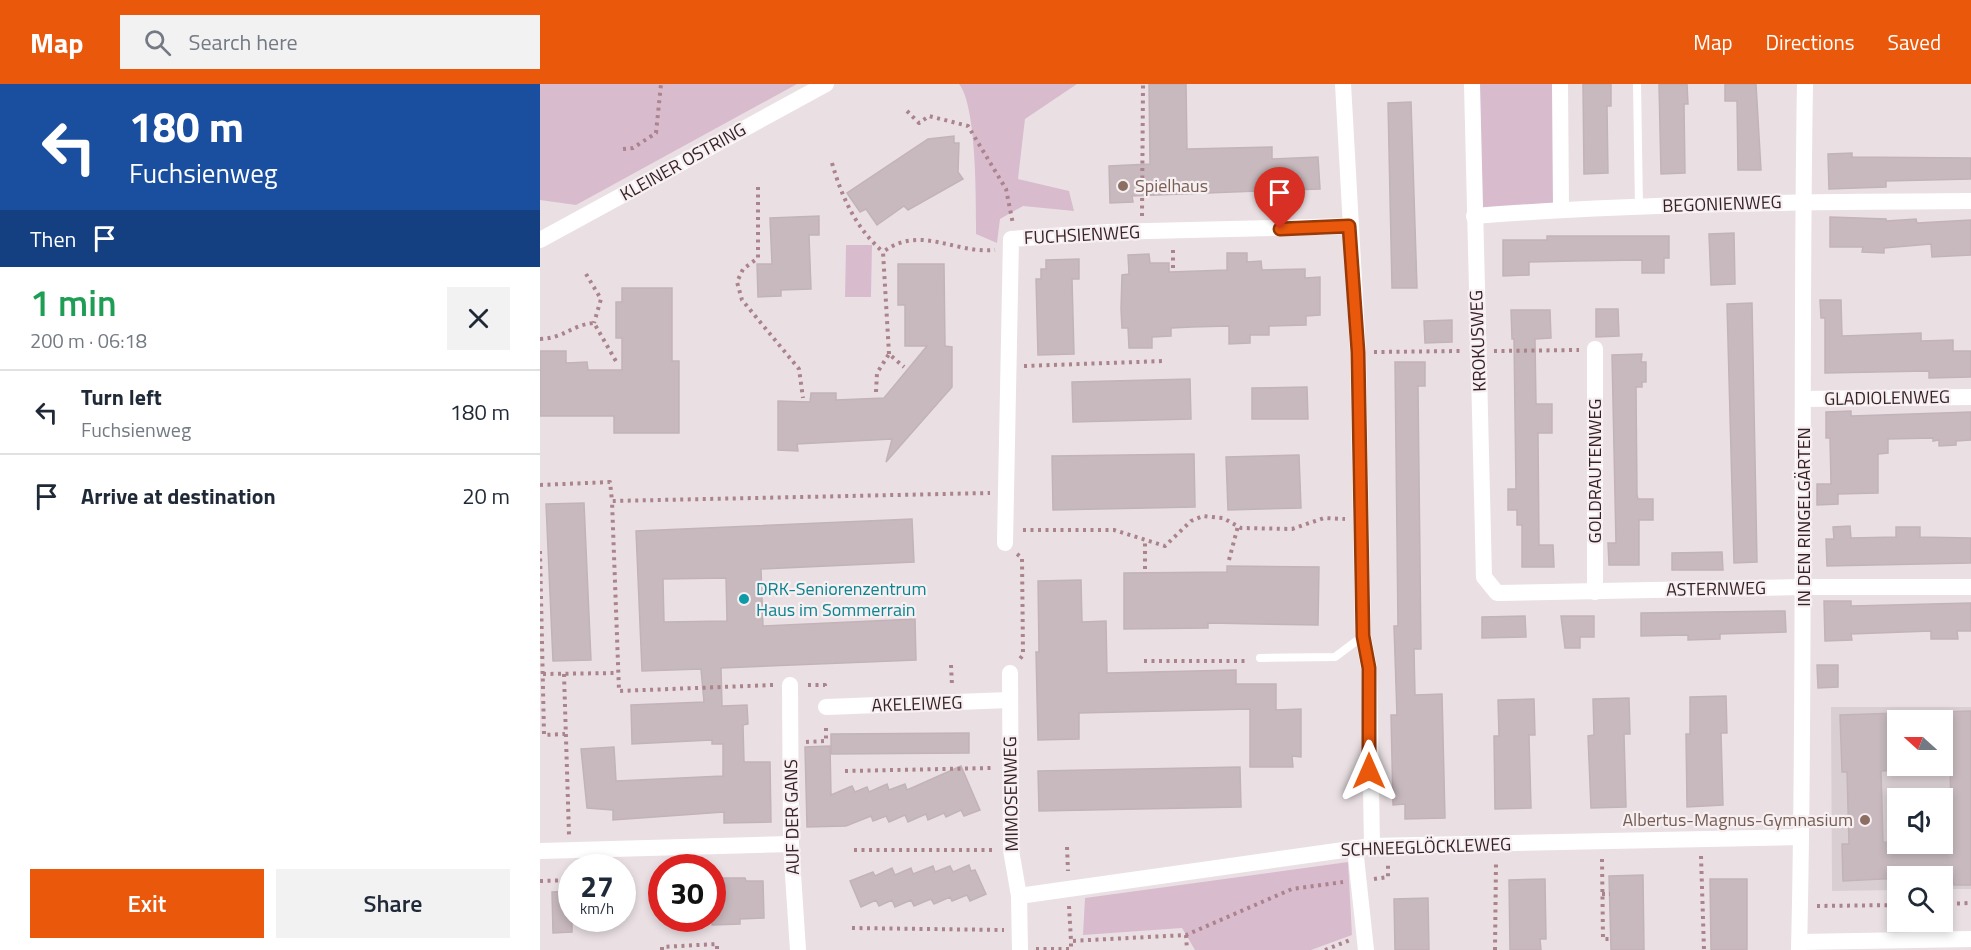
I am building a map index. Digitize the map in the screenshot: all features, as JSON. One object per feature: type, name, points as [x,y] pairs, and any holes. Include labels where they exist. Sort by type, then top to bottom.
[{"type":"street","name":"KLEINER OSTRING","points":[[540,240],[826,84]]},
{"type":"street","points":[[1343,84],[1349,226],[1358,352],[1363,636],[1369,668],[1380,846]]},
{"type":"street","name":"KROKUSWEG","points":[[1472,84],[1484,578],[1497,594]]},
{"type":"street","points":[[1560,84],[1561,209]]},
{"type":"street","name":"IN DEN RINGELGÄRTEN","points":[[1799,946],[1802,906],[1805,587],[1803,202],[1805,84]]},
{"type":"street","name":"BEGONIENWEG","points":[[1474,216],[1561,209],[1803,202],[1971,201]]},
{"type":"street","name":"FUCHSIENWEG","points":[[1005,537],[1011,243],[1142,232],[1349,226]]},
{"type":"street","name":"GOLDRAUTENWEG","points":[[1595,349],[1595,592]]},
{"type":"street","name":"GLADIOLENWEG","points":[[1803,399],[1971,397]]},
{"type":"street","name":"ASTERNWEG","points":[[1497,594],[1805,587],[1971,587]]},
{"type":"street","name":"MIMOSENWEG","points":[[1010,673],[1011,850],[1019,896],[1020,949]]},
{"type":"street","name":"AUF DER GANS","points":[[790,685],[791,844],[798,950]]},
{"type":"street","name":"AKELEIWEG","points":[[826,707],[1009,700]]},
{"type":"street","name":"SCHNEEGLÖCKLEWEG","points":[[1019,896],[1380,846],[1801,837]]},
{"type":"street","points":[[540,851],[791,844]]},
{"type":"street","points":[[1355,848],[1366,950]]},
{"type":"street","points":[[1799,946],[1971,939]]},
{"type":"lane","points":[[1637,84],[1639,207]]},
{"type":"lane","points":[[1260,658],[1335,657],[1363,636]]},
{"type":"path","points":[[623,149],[639,145],[656,133],[661,84]]},
{"type":"path","points":[[1142,232],[1143,84]]},
{"type":"path","points":[[883,252],[897,242],[915,239],[961,249],[986,250],[1011,243],[1013,215],[1006,189],[968,126],[929,116],[919,123],[907,111]]},
{"type":"path","points":[[832,163],[846,203],[866,237],[883,252],[890,354],[877,373],[876,392]]},
{"type":"path","points":[[758,187],[758,258],[743,269],[737,282],[742,300],[799,369],[804,398]]},
{"type":"path","points":[[586,274],[601,299],[594,323],[617,363]]},
{"type":"path","points":[[540,339],[557,338],[580,324],[594,323]]},
{"type":"path","points":[[1479,351],[1595,349]]},
{"type":"path","points":[[1358,352],[1446,351]]},
{"type":"path","points":[[890,354],[904,367]]},
{"type":"path","points":[[1009,366],[1164,361]]},
{"type":"path","points":[[540,485],[610,482],[619,691],[770,685]]},
{"type":"path","points":[[612,501],[1006,492]]},
{"type":"path","points":[[1005,537],[1114,530],[1165,546],[1191,521],[1203,516],[1223,518],[1238,526],[1292,529],[1324,518],[1361,519]]},
{"type":"path","points":[[1229,560],[1238,526]]},
{"type":"path","points":[[1005,537],[1022,558],[1023,655],[1010,673]]},
{"type":"path","points":[[1144,569],[1145,541]]},
{"type":"path","points":[[540,551],[544,735],[565,734]]},
{"type":"path","points":[[543,674],[618,674]]},
{"type":"path","points":[[564,674],[569,851]]},
{"type":"path","points":[[845,771],[1011,767]]},
{"type":"path","points":[[1701,840],[1704,950]]},
{"type":"path","points":[[1602,843],[1603,939],[1611,939]]},
{"type":"path","points":[[1495,950],[1496,844]]},
{"type":"path","points":[[1020,949],[1071,950],[1071,941],[1186,935],[1292,889],[1388,877],[1380,846]]},
{"type":"path","points":[[854,850],[1011,850]]},
{"type":"path","points":[[540,881],[558,880]]},
{"type":"path","points":[[1602,894],[1610,894]]},
{"type":"path","points":[[1953,904],[1971,903]]},
{"type":"path","points":[[1802,906],[1887,905]]},
{"type":"path","points":[[852,928],[1020,930]]},
{"type":"path","points":[[1186,935],[1187,950]]},
{"type":"path","points":[[662,950],[662,947],[717,944],[717,950]]},
{"type":"shaded area","points":[[540,84],[797,84],[576,205],[540,200]]},
{"type":"shaded area","points":[[959,84],[1077,84],[1025,119],[1018,179],[1069,191],[1074,211],[1023,206],[1000,219],[997,243],[976,234],[972,133],[965,95]]},
{"type":"shaded area","points":[[1472,84],[1560,84],[1561,209],[1474,216]]},
{"type":"shaded area","points":[[846,245],[872,245],[871,297],[845,297]]},
{"type":"shaded area","name":"Albertus-Magnus-Gymnasium","points":[[1831,707],[1971,707],[1971,889],[1953,889],[1953,866],[1887,866],[1887,890],[1832,891]]},
{"type":"shaded area","points":[[1348,862],[1352,935],[1311,950],[1195,950],[1182,928],[1083,935],[1085,898]]},
{"type":"building","points":[[1149,84],[1186,84],[1187,149],[1272,147],[1272,159],[1318,157],[1320,189],[1288,190],[1288,196],[1258,197],[1258,191],[1132,196],[1133,202],[1110,203],[1109,166],[1150,164]]},
{"type":"building","points":[[1583,84],[1611,84],[1611,106],[1607,106],[1608,173],[1584,174]]},
{"type":"building","points":[[1659,84],[1687,84],[1688,104],[1684,104],[1685,173],[1661,174]]},
{"type":"building","points":[[1725,84],[1756,84],[1761,170],[1738,170],[1737,101],[1725,101]]},
{"type":"building","points":[[1411,102],[1417,288],[1392,288],[1388,103]]},
{"type":"building","points":[[954,136],[954,143],[959,143],[958,172],[963,179],[908,210],[904,206],[877,225],[866,209],[860,212],[847,193],[928,139]]},
{"type":"building","points":[[1852,153],[1852,157],[1971,158],[1971,179],[1886,181],[1886,187],[1829,189],[1828,154]]},
{"type":"building","points":[[819,216],[819,235],[809,235],[811,289],[781,290],[781,296],[758,297],[757,264],[772,264],[770,218]]},
{"type":"building","points":[[1830,217],[1886,219],[1886,221],[1916,219],[1917,223],[1971,220],[1971,255],[1932,257],[1931,244],[1884,248],[1884,253],[1862,252],[1863,247],[1830,247]]},
{"type":"building","points":[[1734,233],[1735,284],[1711,285],[1709,234]]},
{"type":"building","points":[[1547,236],[1669,236],[1669,258],[1664,258],[1664,273],[1642,273],[1642,260],[1576,261],[1529,262],[1529,275],[1503,276],[1503,240],[1547,240]]},
{"type":"building","points":[[1227,253],[1247,253],[1247,262],[1261,261],[1262,270],[1305,269],[1305,278],[1320,277],[1320,315],[1306,316],[1306,325],[1269,326],[1269,335],[1250,335],[1250,343],[1229,344],[1229,326],[1192,327],[1171,328],[1171,336],[1152,337],[1152,348],[1129,348],[1128,328],[1122,328],[1121,309],[1122,275],[1129,274],[1128,255],[1149,254],[1150,263],[1169,263],[1169,272],[1227,270]]},
{"type":"building","points":[[1079,259],[1079,279],[1072,279],[1074,354],[1038,355],[1036,279],[1041,279],[1041,269],[1046,269],[1046,260]]},
{"type":"building","points":[[898,264],[944,264],[945,346],[952,347],[952,387],[886,462],[892,439],[797,444],[798,451],[778,450],[778,401],[810,402],[811,393],[836,393],[836,400],[884,398],[927,346],[905,346],[905,305],[898,305]]},
{"type":"building","points":[[622,288],[672,288],[672,361],[679,361],[679,433],[614,433],[614,416],[540,416],[540,351],[566,351],[566,363],[587,362],[588,370],[622,370],[622,338],[616,338],[616,302],[622,302]]},
{"type":"building","points":[[1820,300],[1841,300],[1842,336],[1921,333],[1921,341],[1953,340],[1953,351],[1971,351],[1971,377],[1929,378],[1929,371],[1825,373],[1825,318],[1821,318]]},
{"type":"building","points":[[1752,303],[1757,562],[1734,563],[1727,304]]},
{"type":"building","points":[[1596,309],[1618,309],[1619,336],[1596,337]]},
{"type":"building","points":[[1511,310],[1550,310],[1551,338],[1535,339],[1536,404],[1552,404],[1552,433],[1538,433],[1539,545],[1553,545],[1554,567],[1522,567],[1522,525],[1517,525],[1517,510],[1508,510],[1508,489],[1516,489],[1514,339],[1512,339]]},
{"type":"building","points":[[1452,320],[1452,342],[1425,343],[1424,321]]},
{"type":"building","points":[[1642,354],[1641,362],[1646,362],[1646,382],[1642,382],[1642,387],[1636,387],[1637,495],[1638,499],[1653,499],[1653,520],[1639,520],[1639,565],[1609,565],[1608,543],[1616,543],[1612,355]]},
{"type":"building","points":[[1395,362],[1425,362],[1425,386],[1418,386],[1421,649],[1414,649],[1415,695],[1442,694],[1445,818],[1405,819],[1405,804],[1393,805],[1391,715],[1397,715],[1394,626],[1398,626]]},
{"type":"building","points":[[1190,379],[1191,419],[1073,422],[1072,382]]},
{"type":"building","points":[[1307,387],[1308,419],[1252,419],[1252,388]]},
{"type":"building","points":[[1851,411],[1851,416],[1971,412],[1971,440],[1956,441],[1956,445],[1939,446],[1939,440],[1933,441],[1933,438],[1888,439],[1888,453],[1878,454],[1878,493],[1838,494],[1838,504],[1817,505],[1817,484],[1831,484],[1830,438],[1826,438],[1826,412]]},
{"type":"building","points":[[1194,454],[1195,507],[1053,510],[1052,456]]},
{"type":"building","points":[[1299,455],[1301,508],[1228,510],[1226,457]]},
{"type":"building","points":[[584,503],[591,660],[553,661],[546,504]]},
{"type":"building","name":"DRK-Seniorenzentrum Haus im Sommerrain","points":[[912,519],[914,562],[761,569],[763,626],[915,619],[916,660],[721,668],[722,706],[747,705],[748,724],[743,725],[744,762],[770,762],[771,822],[724,823],[724,812],[613,820],[613,810],[587,808],[581,749],[614,747],[616,781],[723,776],[723,744],[712,744],[712,740],[632,744],[631,705],[704,702],[701,669],[642,671],[636,531]],"holes":[[[726,578],[727,621],[664,622],[663,579]]]},
{"type":"building","points":[[1850,526],[1851,538],[1896,537],[1896,527],[1920,527],[1920,537],[1971,538],[1971,563],[1827,566],[1826,539],[1834,539],[1833,527]]},
{"type":"building","points":[[1722,552],[1723,570],[1672,570],[1672,553]]},
{"type":"building","points":[[1227,566],[1319,567],[1318,625],[1208,623],[1208,628],[1124,629],[1124,573],[1227,572]]},
{"type":"building","points":[[1081,580],[1082,622],[1106,621],[1107,673],[1236,670],[1236,684],[1276,684],[1276,710],[1301,709],[1301,757],[1292,756],[1293,767],[1250,767],[1250,709],[1079,713],[1079,739],[1038,740],[1036,652],[1039,652],[1038,581]]},
{"type":"building","points":[[1824,601],[1851,601],[1851,606],[1971,603],[1971,631],[1957,631],[1958,639],[1931,639],[1931,631],[1851,634],[1852,640],[1825,641]]},
{"type":"building","points":[[1785,611],[1786,632],[1720,634],[1720,639],[1688,640],[1688,635],[1641,636],[1641,613]]},
{"type":"building","points":[[1525,616],[1526,637],[1482,638],[1482,617]]},
{"type":"building","points":[[1561,616],[1594,616],[1594,637],[1580,637],[1580,648],[1565,648]]},
{"type":"building","points":[[1817,665],[1838,665],[1838,687],[1818,688]]},
{"type":"building","points":[[1726,696],[1727,733],[1721,733],[1723,805],[1687,807],[1686,734],[1690,734],[1690,697]]},
{"type":"building","points":[[1629,698],[1630,734],[1624,734],[1626,807],[1591,808],[1588,736],[1594,735],[1593,699]]},
{"type":"building","points":[[1534,699],[1535,735],[1529,735],[1531,808],[1495,809],[1494,736],[1499,736],[1498,700]]},
{"type":"building","points":[[1971,711],[1971,885],[1954,885],[1953,866],[1887,866],[1887,879],[1843,881],[1842,844],[1849,844],[1847,772],[1842,772],[1840,715],[1887,713],[1887,771],[1881,771],[1883,842],[1887,842],[1887,854],[1953,854],[1953,788],[1951,788],[1950,776],[1953,776],[1953,712]]},
{"type":"building","points":[[969,733],[969,753],[831,754],[831,734]]},
{"type":"building","points":[[830,746],[831,795],[852,786],[855,792],[867,787],[869,792],[887,784],[889,790],[905,784],[907,790],[961,766],[980,810],[964,816],[961,810],[946,817],[944,813],[928,820],[926,814],[908,822],[905,815],[889,822],[886,816],[873,821],[871,816],[846,826],[807,827],[805,747]]},
{"type":"building","points":[[1240,767],[1241,807],[1039,811],[1038,771]]},
{"type":"building","points":[[969,865],[971,871],[975,870],[986,894],[970,901],[967,895],[952,901],[950,897],[934,904],[931,899],[914,906],[911,900],[895,907],[892,900],[879,906],[876,900],[861,907],[850,881],[873,872],[875,876],[892,868],[895,875],[911,868],[913,874],[933,866],[935,872],[950,866],[953,872]]},
{"type":"building","points":[[1643,875],[1644,950],[1611,950],[1609,876]]},
{"type":"building","points":[[726,878],[763,881],[764,918],[740,919],[740,924],[726,924]]},
{"type":"building","points":[[1545,879],[1546,939],[1540,939],[1541,950],[1510,950],[1509,880]]},
{"type":"building","points":[[1710,879],[1747,879],[1747,950],[1711,950]]},
{"type":"building","points":[[552,892],[558,892],[558,932],[572,932],[553,933]]},
{"type":"building","points":[[1428,898],[1429,950],[1395,950],[1394,899]]},
{"type":"place","name":"Spielhaus","points":[[1123,186]]},
{"type":"place","name":"DRK-Seniorenzentrum Haus im Sommerrain","points":[[744,599]]},
{"type":"place","name":"Albertus-Magnus-Gymnasium","points":[[1865,820]]},
{"type":"route","points":[[1280,229],[1349,226],[1358,352],[1363,636],[1369,668],[1369,771]]}]
